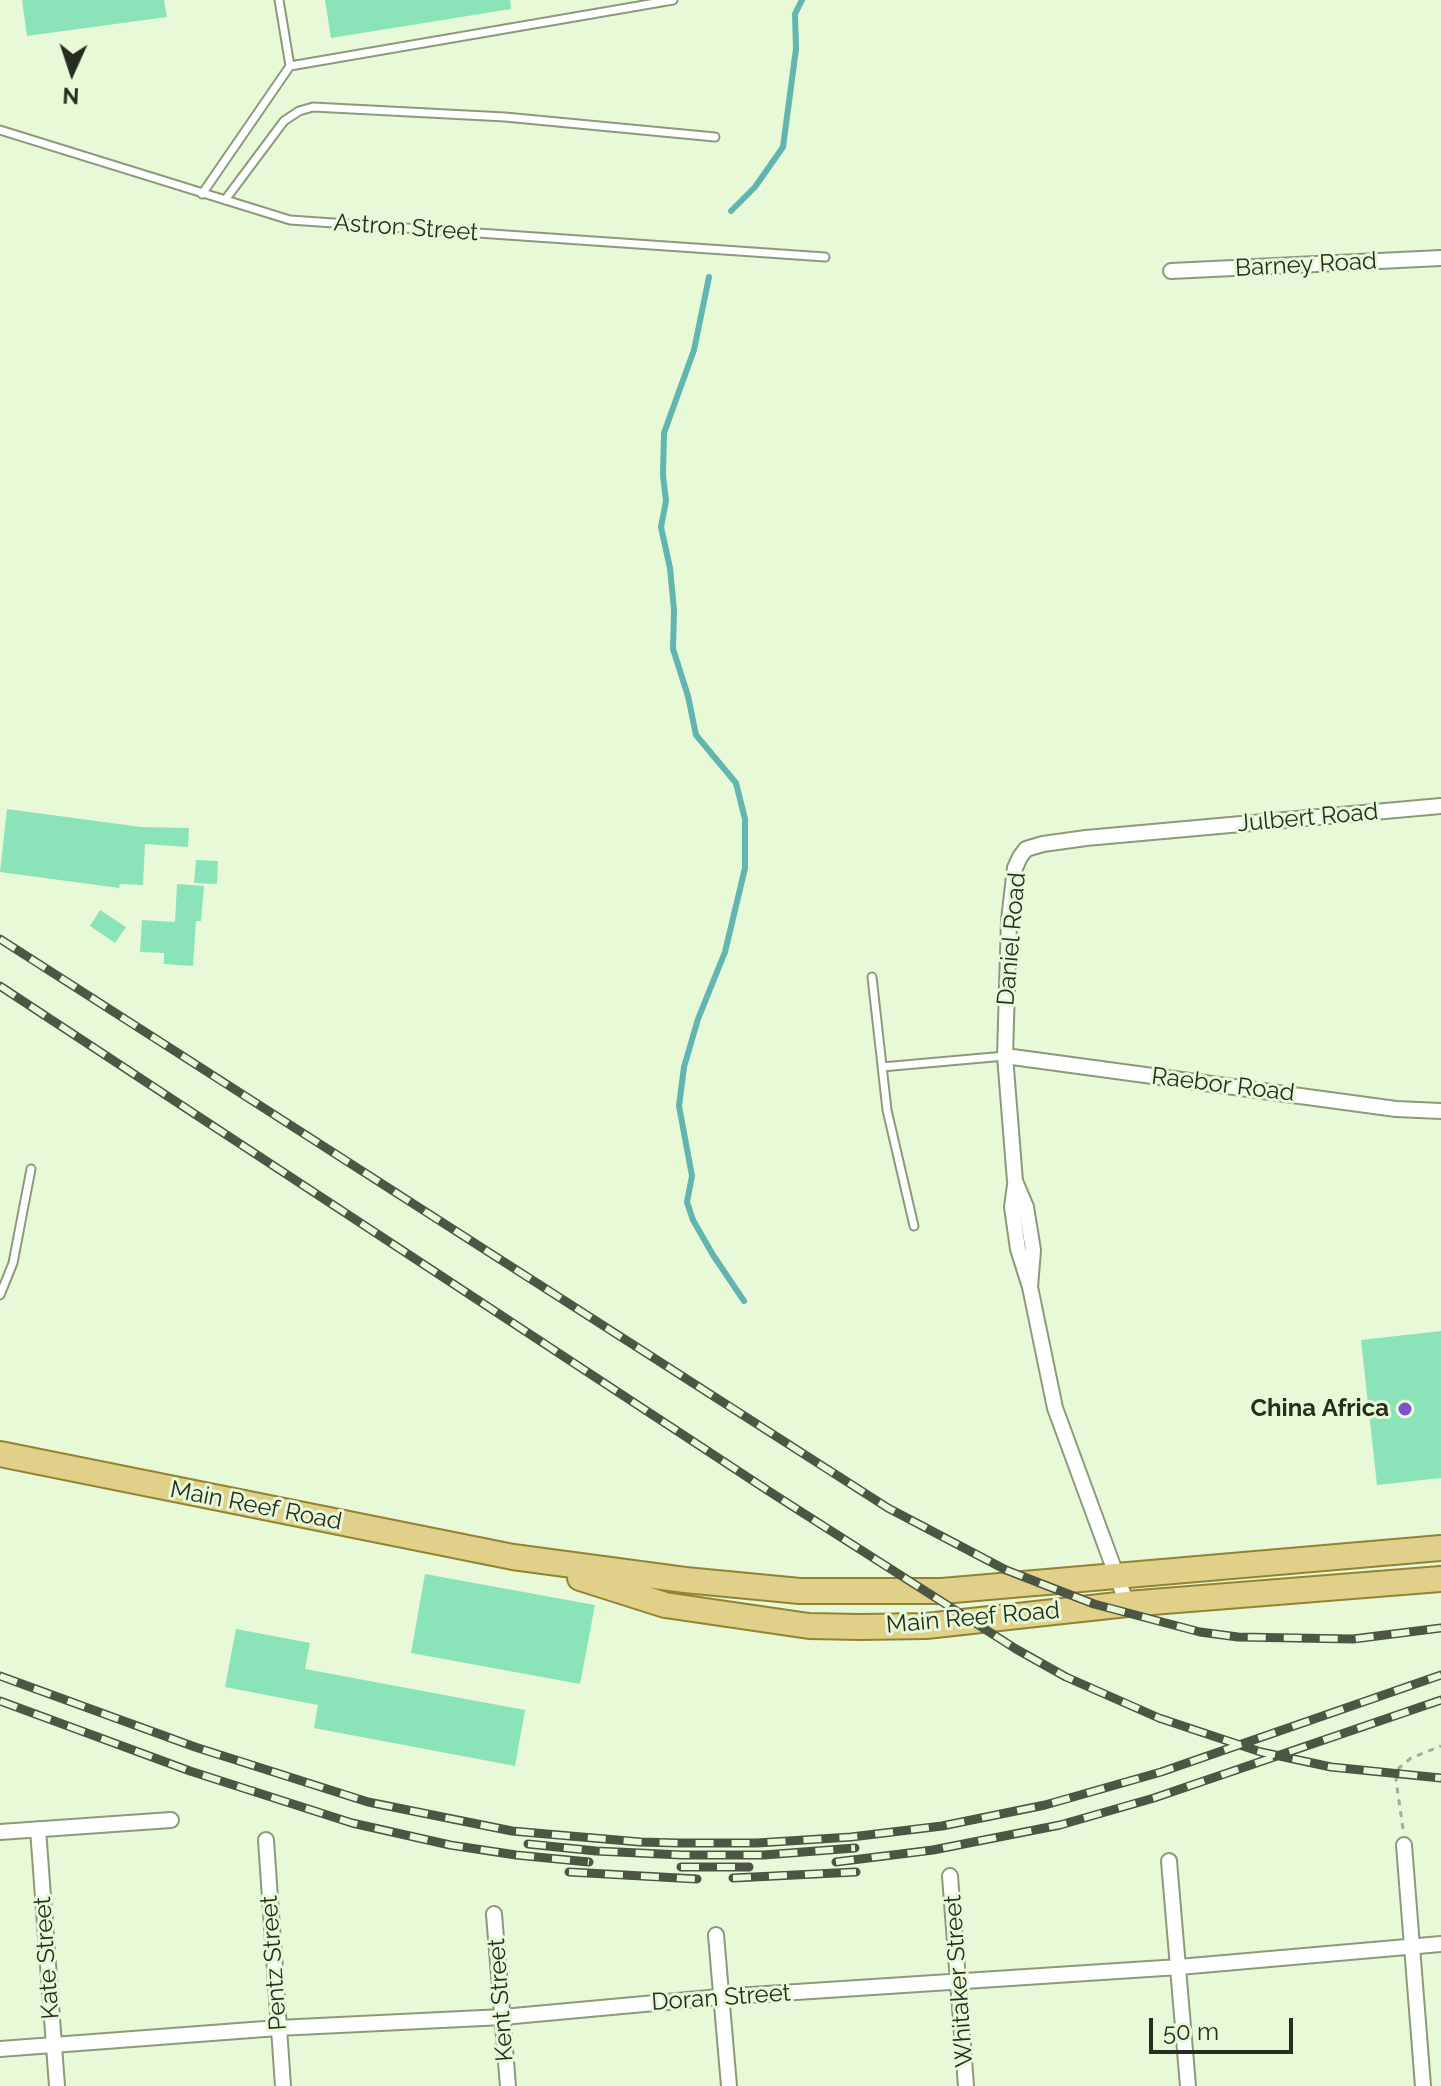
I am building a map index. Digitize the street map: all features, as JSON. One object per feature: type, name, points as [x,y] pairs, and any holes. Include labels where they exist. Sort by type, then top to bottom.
[{"type":"main road","name":"Main Reef Road","points":[[0,1454],[513,1557],[685,1580],[800,1591],[942,1591],[1441,1548]]},
{"type":"main road","name":"Main Reef Road","points":[[513,1557],[665,1605],[809,1626],[926,1626],[1127,1604],[1441,1579]]},
{"type":"main road","points":[[1003,1585],[1011,1616]]},
{"type":"street","name":"Barney Road","points":[[1171,271],[1441,258]]},
{"type":"street","name":"Julbert Road","points":[[1174,830],[1441,806]]},
{"type":"street","name":"Daniel Road","points":[[1127,1604],[1055,1408],[1030,1287],[1018,1249],[1012,1207],[1015,1181],[1005,1056],[1009,920],[1015,868],[1026,849],[1043,844],[1174,830]]},
{"type":"street","name":"Raebor Road","points":[[1005,1056],[1396,1109],[1441,1111]]},
{"type":"street","points":[[0,1832],[171,1820]]},
{"type":"street","name":"Kate Street","points":[[38,1829],[57,2086]]},
{"type":"street","name":"Pentz Street","points":[[266,1840],[283,2086]]},
{"type":"street","points":[[1404,1845],[1423,2086]]},
{"type":"street","points":[[1169,1861],[1188,2086]]},
{"type":"street","name":"Whitaker Street","points":[[950,1876],[966,2086]]},
{"type":"street","name":"Kent Street","points":[[494,1914],[508,2086]]},
{"type":"street","points":[[716,1935],[729,2086]]},
{"type":"street","name":"Doran Street","points":[[0,2049],[278,2028],[503,2017],[720,1997],[1179,1967],[1441,1944]]},
{"type":"lane","points":[[202,194],[290,66],[279,0]]},
{"type":"lane","points":[[290,66],[673,0]]},
{"type":"lane","points":[[225,200],[284,121],[299,111],[313,107],[505,117],[715,137]]},
{"type":"lane","name":"Astron Street","points":[[0,130],[290,220],[825,257]]},
{"type":"lane","points":[[872,977],[887,1110],[914,1226]]},
{"type":"lane","points":[[882,1067],[1005,1056]]},
{"type":"lane","points":[[0,1295],[13,1263],[31,1169]]},
{"type":"path","points":[[1404,1845],[1396,1780],[1399,1768],[1411,1758],[1441,1746]]},
{"type":"building","points":[[22,0],[164,0],[167,17],[27,36]]},
{"type":"building","points":[[325,0],[510,0],[511,9],[331,38]]},
{"type":"building","points":[[7,809],[141,827],[189,828],[188,847],[145,844],[143,885],[120,884],[119,888],[0,872]]},
{"type":"building","points":[[196,860],[218,861],[217,884],[194,883]]},
{"type":"building","points":[[177,884],[204,886],[201,921],[196,921],[193,966],[164,964],[164,953],[140,952],[142,920],[175,922]]},
{"type":"building","points":[[100,910],[126,927],[115,943],[90,926]]},
{"type":"building","name":"China Africa","points":[[1441,1331],[1441,1478],[1377,1485],[1361,1340]]},
{"type":"building","points":[[425,1574],[595,1605],[580,1684],[411,1653]]},
{"type":"building","points":[[236,1629],[310,1643],[305,1669],[525,1710],[515,1766],[314,1728],[318,1705],[225,1687]]},
{"type":"waterway","points":[[731,211],[755,187],[783,147],[796,49],[795,14],[802,0]]},
{"type":"waterway","points":[[709,277],[694,350],[664,433],[666,501],[661,527],[670,568],[674,610],[673,649],[696,735],[736,783],[745,819],[745,868],[725,952],[698,1019],[684,1067],[679,1106],[692,1176],[687,1202],[693,1220],[713,1255],[744,1301]]},
{"type":"railway","points":[[0,939],[888,1508],[1006,1570],[1094,1604],[1200,1632],[1238,1637],[1353,1639],[1441,1628]]},
{"type":"railway","points":[[0,986],[767,1490],[1016,1649],[1066,1677],[1159,1718],[1261,1752],[1331,1767],[1441,1778]]},
{"type":"railway","points":[[0,1676],[195,1747],[368,1802],[512,1831],[640,1842],[757,1843],[851,1837],[942,1826],[1045,1805],[1161,1772],[1441,1675]]},
{"type":"railway","points":[[836,1862],[933,1850],[1060,1825],[1154,1798],[1441,1700]]},
{"type":"railway","points":[[0,1701],[190,1771],[352,1823],[450,1845],[589,1862]]},
{"type":"railway","points":[[528,1844],[682,1855],[764,1855],[855,1848]]},
{"type":"railway","points":[[681,1867],[749,1867]]},
{"type":"railway","points":[[569,1872],[697,1879]]},
{"type":"railway","points":[[733,1878],[856,1872]]},
{"type":"place","name":"China Africa","points":[[1405,1409]]}]
